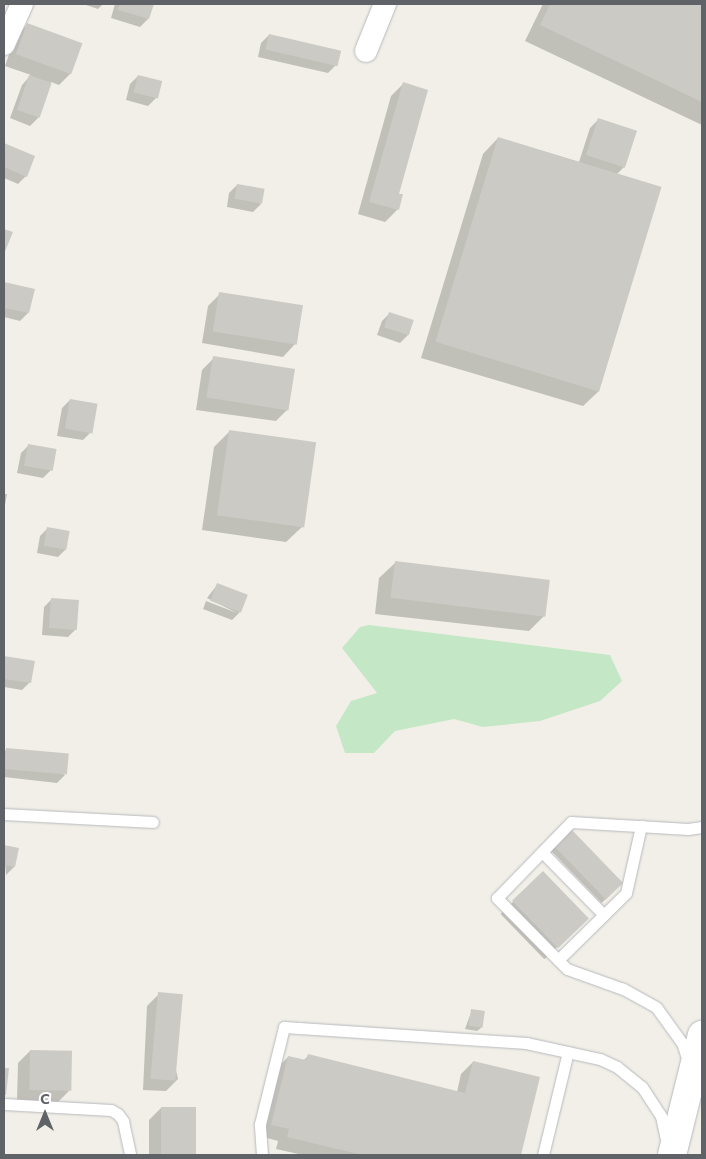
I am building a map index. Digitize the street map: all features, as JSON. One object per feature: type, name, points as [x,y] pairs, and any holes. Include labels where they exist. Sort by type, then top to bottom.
[{"type":"street","points":[[4,44],[22,4]]},
{"type":"street","points":[[366,51],[385,4]]},
{"type":"street","points":[[670,1155],[702,1035]]},
{"type":"lane","points":[[4,814],[153,822]]},
{"type":"lane","points":[[692,1072],[682,1043],[656,1007],[624,989],[567,969],[497,898],[571,822],[702,827]]},
{"type":"lane","points":[[558,960],[626,892],[641,826]]},
{"type":"lane","points":[[542,852],[604,915]]},
{"type":"lane","points":[[262,1155],[260,1124],[284,1027],[526,1043],[568,1052],[617,1067],[642,1087],[661,1116],[670,1155]]},
{"type":"lane","points":[[543,1155],[568,1052]]},
{"type":"lane","points":[[4,1104],[111,1110],[118,1114],[123,1122],[130,1155]]},
{"type":"green space","points":[[369,625],[610,655],[622,681],[600,701],[540,721],[483,727],[454,719],[395,731],[374,753],[345,753],[336,726],[351,701],[377,693],[342,648],[360,627]]},
{"type":"building","points":[[120,4],[154,4],[149,19],[118,10]]},
{"type":"building","points":[[550,4],[702,4],[702,102],[540,25]]},
{"type":"building","points":[[27,23],[82,43],[71,74],[16,54]]},
{"type":"building","points":[[269,34],[341,51],[338,66],[265,50]]},
{"type":"building","points":[[29,75],[52,83],[40,118],[17,110]]},
{"type":"building","points":[[138,75],[162,81],[158,99],[134,92]]},
{"type":"building","points":[[403,82],[428,90],[399,194],[403,194],[399,210],[369,202]]},
{"type":"building","points":[[598,118],[637,131],[625,168],[586,155]]},
{"type":"building","points":[[498,137],[662,187],[599,392],[435,342]]},
{"type":"building","points":[[4,143],[35,156],[27,177],[4,167]]},
{"type":"building","points":[[237,184],[265,189],[262,204],[234,199]]},
{"type":"building","points":[[4,229],[13,232],[4,254]]},
{"type":"building","points":[[4,282],[35,289],[29,313],[4,308]]},
{"type":"building","points":[[219,292],[303,305],[297,345],[213,332]]},
{"type":"building","points":[[389,312],[414,320],[409,335],[384,327]]},
{"type":"building","points":[[213,356],[295,369],[288,410],[206,397]]},
{"type":"building","points":[[70,399],[98,404],[92,433],[65,429]]},
{"type":"building","points":[[229,430],[316,442],[304,527],[217,515]]},
{"type":"building","points":[[28,444],[57,449],[53,471],[24,466]]},
{"type":"building","points":[[47,527],[70,531],[66,550],[44,546]]},
{"type":"building","points":[[395,561],[550,580],[545,617],[390,598]]},
{"type":"building","points":[[217,583],[248,595],[241,613],[210,601]]},
{"type":"building","points":[[51,598],[79,600],[77,630],[49,628]]},
{"type":"building","points":[[4,656],[35,661],[31,683],[4,679]]},
{"type":"building","points":[[6,748],[69,753],[67,774],[4,769]]},
{"type":"building","points":[[571,829],[623,883],[606,900],[554,846]]},
{"type":"building","points":[[4,845],[19,848],[15,867],[4,865]]},
{"type":"building","points":[[543,871],[589,918],[558,948],[512,901]]},
{"type":"building","points":[[158,992],[183,994],[175,1081],[150,1079]]},
{"type":"building","points":[[471,1009],[485,1011],[482,1028],[469,1026]]},
{"type":"building","points":[[30,1050],[72,1051],[71,1091],[29,1090]]},
{"type":"building","points":[[308,1054],[465,1093],[473,1061],[540,1077],[521,1155],[362,1155],[287,1137],[289,1129],[271,1125],[288,1056],[306,1060]]},
{"type":"building","points":[[4,1068],[9,1068],[6,1095],[4,1095]]},
{"type":"building","points":[[161,1107],[196,1107],[196,1155],[161,1155]]}]
